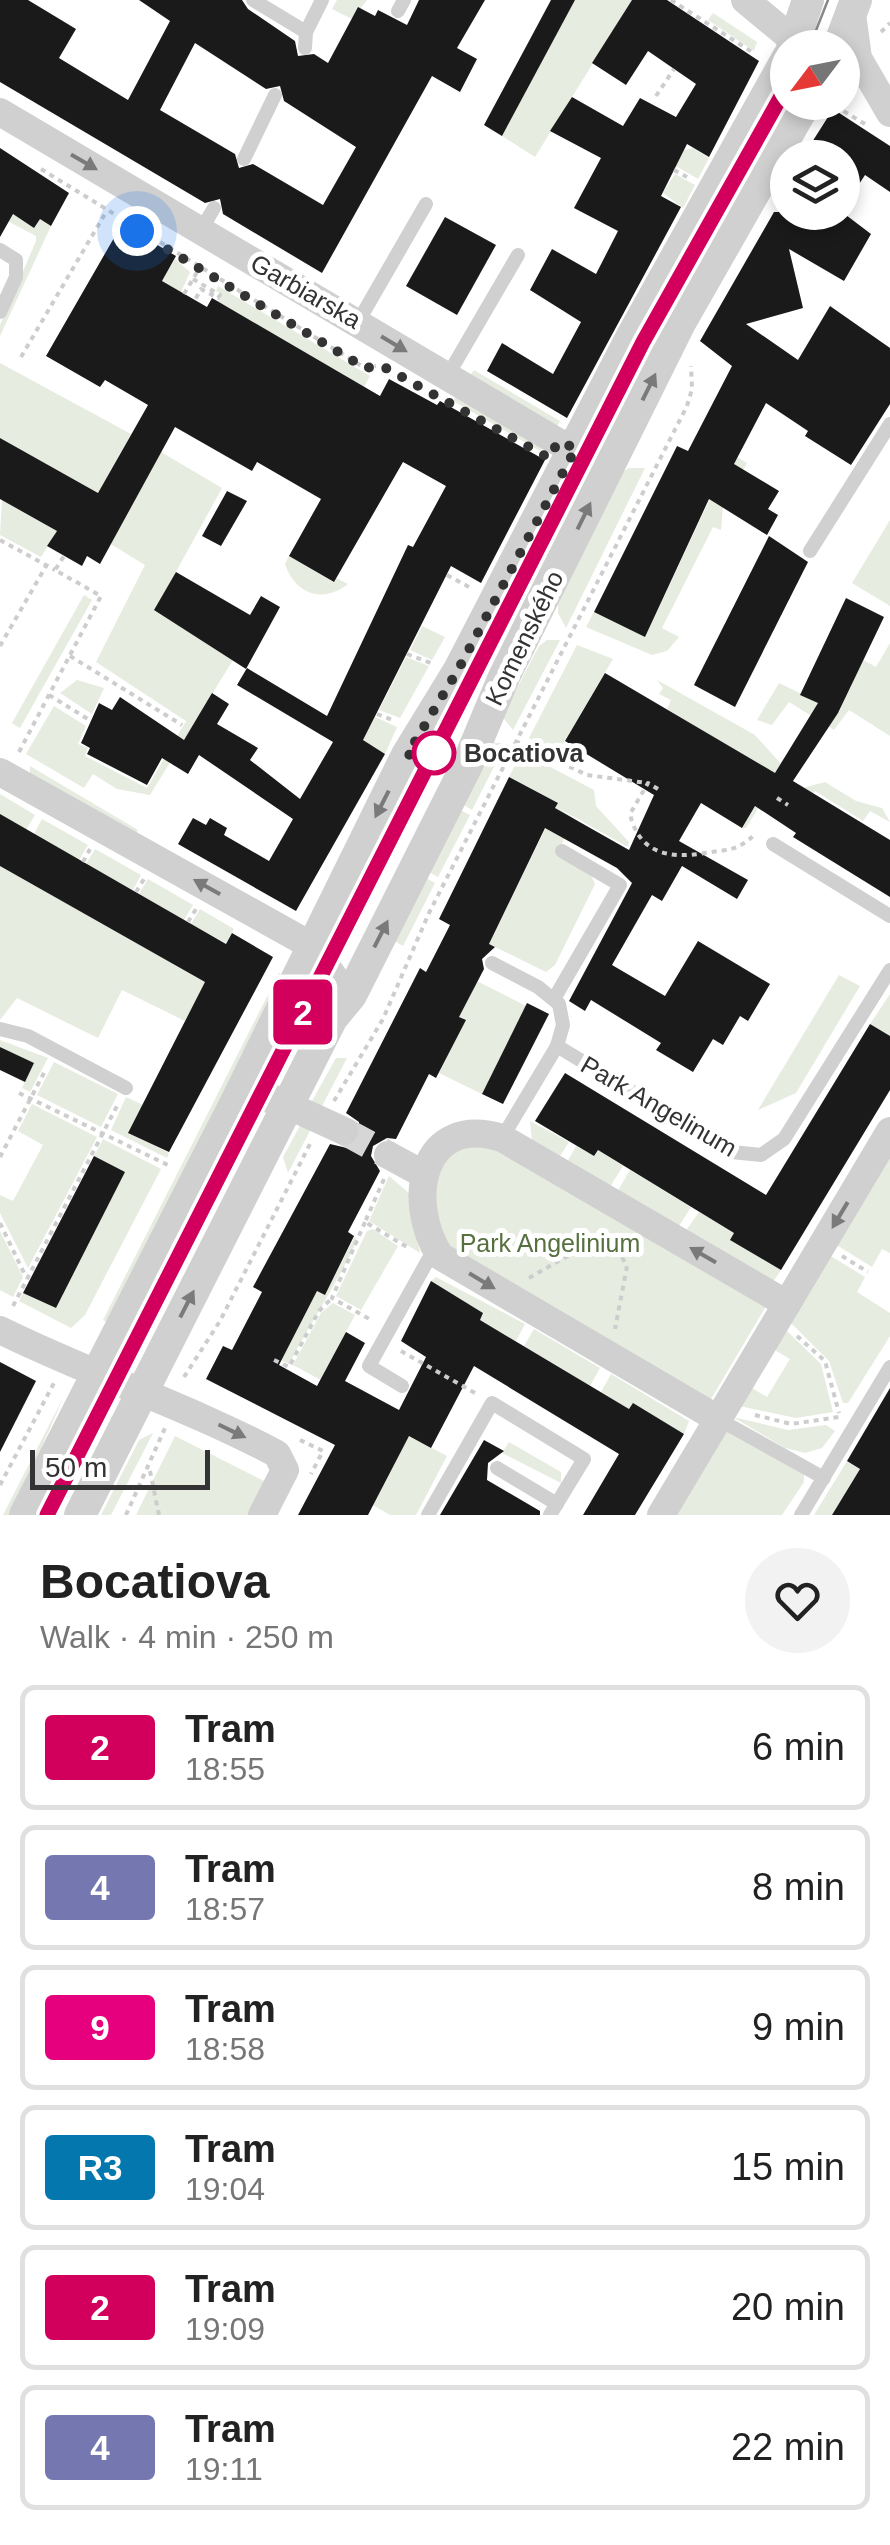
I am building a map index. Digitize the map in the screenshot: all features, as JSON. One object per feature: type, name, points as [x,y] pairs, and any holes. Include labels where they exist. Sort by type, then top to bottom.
[{"type":"street","points":[[745,0],[771,30]]},
{"type":"street","name":"Komenského","points":[[796,30],[808,0]]},
{"type":"street","points":[[854,7],[858,58],[890,113]]},
{"type":"street","name":"Komenského","points":[[25,1515],[237,1100],[407,755],[458,670],[632,336],[770,83]]},
{"type":"street","points":[[860,92],[890,113]]},
{"type":"street","name":"Garbiarska","points":[[0,112],[207,219],[358,322],[558,442],[576,448],[617,450]]},
{"type":"street","name":"Komenského","points":[[80,1515],[332,1018],[351,995],[461,778],[504,677],[681,321],[796,120]]},
{"type":"street","points":[[12,759],[312,946],[334,977],[332,1018]]},
{"type":"street","points":[[237,1100],[260,1096],[288,1104],[344,1131]]},
{"type":"street","points":[[661,1515],[890,1131]]},
{"type":"street","points":[[722,1412],[613,1358],[434,1258],[422,1214],[423,1174],[437,1152],[458,1138],[480,1133],[502,1138],[782,1312]]},
{"type":"street","points":[[391,1156],[423,1174]]},
{"type":"street","points":[[5,1320],[98,1376],[143,1391],[282,1458],[283,1475],[262,1515]]},
{"type":"lane","points":[[253,0],[305,40],[322,0]]},
{"type":"lane","points":[[244,159],[275,95]]},
{"type":"lane","points":[[358,322],[426,204]]},
{"type":"lane","points":[[0,250],[16,260],[18,268],[0,312]]},
{"type":"lane","points":[[448,375],[518,256]]},
{"type":"lane","points":[[810,551],[890,424]]},
{"type":"lane","points":[[773,844],[890,916]]},
{"type":"lane","points":[[554,999],[620,885],[562,852]]},
{"type":"lane","points":[[492,963],[554,999],[563,1013],[557,1046]]},
{"type":"lane","name":"Park Angelinum","points":[[502,1138],[557,1046],[732,1152],[761,1156],[784,1139],[890,970]]},
{"type":"lane","points":[[0,1029],[28,1036],[126,1088]]},
{"type":"lane","points":[[402,1386],[369,1366],[434,1258]]},
{"type":"lane","points":[[802,1515],[890,1366]]},
{"type":"lane","points":[[428,1515],[492,1404],[584,1459],[554,1509],[497,1468]]},
{"type":"lane","points":[[722,1412],[824,1478]]},
{"type":"path","points":[[671,0],[702,22],[770,44]]},
{"type":"path","points":[[656,96],[674,69]]},
{"type":"path","points":[[30,162],[365,368],[382,366]]},
{"type":"path","points":[[21,357],[106,212]]},
{"type":"path","points":[[184,294],[199,269]]},
{"type":"path","points":[[193,279],[220,295],[218,298],[201,288],[195,300]]},
{"type":"path","points":[[0,540],[101,596],[12,759],[28,761]]},
{"type":"path","points":[[55,570],[64,556]]},
{"type":"path","points":[[0,646],[46,566]]},
{"type":"path","points":[[447,574],[464,584]]},
{"type":"path","points":[[407,654],[443,668]]},
{"type":"path","points":[[70,656],[182,725]]},
{"type":"path","points":[[49,695],[91,721]]},
{"type":"path","points":[[516,741],[588,775],[648,783],[658,789]]},
{"type":"path","points":[[648,783],[630,814],[638,836],[660,854],[672,857],[728,852],[740,848],[755,834]]},
{"type":"path","points":[[777,798],[788,805]]},
{"type":"path","points":[[188,922],[199,902]]},
{"type":"path","points":[[0,1157],[55,1051]]},
{"type":"path","points":[[5,1320],[126,1088]]},
{"type":"path","points":[[19,1093],[172,1167]]},
{"type":"path","points":[[274,1360],[289,1367],[319,1311],[332,1298],[391,1156]]},
{"type":"path","points":[[365,1222],[434,1258]]},
{"type":"path","points":[[0,1223],[27,1278]]},
{"type":"path","points":[[503,1294],[592,1242],[615,1245],[627,1266],[613,1358]]},
{"type":"path","points":[[332,1298],[492,1404]]},
{"type":"path","points":[[722,1412],[792,1424],[840,1417],[824,1361],[782,1312]]},
{"type":"path","points":[[150,1469],[159,1515]]},
{"type":"green space","points":[[337,0],[367,0],[352,19],[332,9]]},
{"type":"green space","points":[[575,0],[632,0],[535,157],[502,136]]},
{"type":"green space","points":[[713,13],[757,42],[754,51],[708,20]]},
{"type":"green space","points":[[693,148],[709,158],[698,179],[676,166],[684,150]]},
{"type":"green space","points":[[675,174],[695,185],[683,208],[663,193]]},
{"type":"green space","points":[[13,214],[34,228],[40,219],[51,226],[0,336],[0,325],[36,241],[36,236],[0,217]]},
{"type":"green space","points":[[175,259],[190,272],[181,292],[162,281]]},
{"type":"green space","points":[[218,286],[370,376],[364,387],[218,302],[222,295],[216,291]]},
{"type":"green space","points":[[0,363],[131,434],[98,493],[0,438]]},
{"type":"green space","points":[[474,370],[560,421],[557,427],[470,376]]},
{"type":"green space","points":[[457,393],[544,445],[540,451],[453,401]]},
{"type":"green space","points":[[161,452],[222,488],[155,610],[233,660],[150,795],[117,789],[93,774],[84,788],[26,754],[54,706],[86,726],[78,744],[88,748],[85,756],[147,788],[186,721],[96,662],[145,565],[109,543]]},
{"type":"green space","points":[[737,457],[747,463],[723,506],[721,530],[713,527],[662,628],[679,637],[667,651],[652,655],[586,627],[594,612],[645,637],[724,469]]},
{"type":"green space","points":[[645,468],[566,628],[558,613],[558,601],[622,472]]},
{"type":"green space","points":[[2,500],[57,531],[41,557],[0,535]]},
{"type":"green space","points":[[890,520],[890,606],[852,583]]},
{"type":"green space","points":[[289,556],[333,582],[336,578],[348,584],[329,594],[311,593],[290,574],[285,564]]},
{"type":"green space","points":[[84,595],[92,600],[20,728],[12,723]]},
{"type":"green space","points":[[422,626],[445,637],[432,660],[410,650]]},
{"type":"green space","points":[[547,640],[560,640],[513,730],[502,716],[539,646]]},
{"type":"green space","points":[[890,643],[890,736],[849,710],[834,730],[789,702],[772,725],[757,720],[779,683],[839,712],[863,660],[876,667]]},
{"type":"green space","points":[[577,645],[613,659],[562,745],[546,747],[529,738]]},
{"type":"green space","points":[[406,657],[429,666],[400,718],[379,710]]},
{"type":"green space","points":[[77,680],[104,688],[92,714],[60,693]]},
{"type":"green space","points":[[657,680],[755,735],[781,764],[782,770],[746,828],[742,828],[774,775],[667,709],[671,700],[659,694],[663,688]]},
{"type":"green space","points":[[375,717],[397,727],[385,754],[363,740]]},
{"type":"green space","points":[[494,743],[506,743],[472,810],[459,802]]},
{"type":"green space","points":[[522,752],[594,790],[596,806],[629,842],[628,847],[558,808],[575,819],[556,854],[591,875],[595,884],[555,965],[546,972],[489,944],[558,803],[509,777]]},
{"type":"green space","points":[[30,766],[138,830],[135,835],[30,774]]},
{"type":"green space","points":[[825,782],[856,801],[882,808],[890,822],[870,811],[863,821],[815,791],[811,796],[799,789]]},
{"type":"green space","points":[[0,794],[35,815],[26,830],[0,815]]},
{"type":"green space","points":[[456,808],[470,815],[438,877],[425,870]]},
{"type":"green space","points":[[42,819],[88,845],[79,860],[34,834]]},
{"type":"green space","points":[[95,849],[141,875],[133,890],[86,864]]},
{"type":"green space","points":[[0,866],[203,981],[207,979],[185,1021],[122,990],[98,1038],[17,998],[0,1020]]},
{"type":"green space","points":[[422,876],[435,883],[403,946],[391,939]]},
{"type":"green space","points":[[148,879],[193,905],[184,920],[139,894]]},
{"type":"green space","points":[[200,909],[234,929],[226,943],[191,924]]},
{"type":"green space","points":[[279,973],[287,977],[110,1324],[103,1320]]},
{"type":"green space","points":[[839,975],[860,986],[796,1093],[758,1110]]},
{"type":"green space","points":[[477,981],[526,1006],[482,1094],[439,1073],[465,1021],[459,1017]]},
{"type":"green space","points":[[890,994],[890,1036],[870,1024]]},
{"type":"green space","points":[[0,1040],[48,1058],[30,1092],[22,1088],[34,1063],[0,1047]]},
{"type":"green space","points":[[336,1058],[347,1058],[320,1110],[312,1101]]},
{"type":"green space","points":[[54,1062],[118,1094],[101,1127],[37,1095]]},
{"type":"green space","points":[[126,1097],[143,1105],[129,1133],[169,1153],[167,1158],[111,1130]]},
{"type":"green space","points":[[32,1104],[97,1137],[28,1268],[0,1213],[0,1195],[13,1201],[43,1145],[18,1131]]},
{"type":"green space","points":[[530,1121],[569,1142],[558,1159],[532,1142]]},
{"type":"green space","points":[[301,1124],[313,1125],[288,1173],[283,1157]]},
{"type":"green space","name":"Park Angelinium","points":[[468,1134],[772,1296],[704,1411],[428,1236],[419,1193]]},
{"type":"green space","points":[[103,1139],[161,1169],[85,1315],[71,1328],[19,1301],[23,1293],[56,1308],[125,1172],[94,1156]]},
{"type":"green space","points":[[576,1146],[594,1156],[598,1150],[623,1166],[608,1190],[566,1164]]},
{"type":"green space","points":[[890,1157],[890,1253],[882,1249],[872,1267],[835,1244]]},
{"type":"green space","points":[[630,1170],[691,1207],[676,1231],[616,1194]]},
{"type":"green space","points":[[389,1176],[411,1195],[420,1253],[369,1221]]},
{"type":"green space","points":[[699,1212],[734,1233],[731,1240],[781,1270],[771,1285],[683,1235]]},
{"type":"green space","points":[[373,1229],[398,1246],[361,1310],[336,1296],[367,1231]]},
{"type":"green space","points":[[0,1231],[23,1277],[13,1297],[0,1290]]},
{"type":"green space","points":[[355,1236],[348,1259],[289,1364],[281,1360],[317,1291],[325,1294]]},
{"type":"green space","points":[[829,1255],[865,1277],[857,1292],[890,1313],[890,1336],[848,1403],[843,1403],[829,1361],[789,1321]]},
{"type":"green space","points":[[436,1277],[525,1324],[516,1341],[480,1320],[483,1313],[431,1281]]},
{"type":"green space","points":[[333,1303],[355,1315],[325,1371],[364,1391],[336,1388],[293,1365],[321,1313]]},
{"type":"green space","points":[[534,1329],[600,1368],[590,1386],[524,1346]]},
{"type":"green space","points":[[785,1329],[821,1364],[833,1412],[796,1418],[739,1406],[750,1387],[767,1397],[790,1359],[773,1349]]},
{"type":"green space","points":[[611,1374],[689,1421],[684,1434],[633,1404],[629,1409],[601,1392]]},
{"type":"green space","points":[[64,1396],[12,1515],[3,1515]]},
{"type":"green space","points":[[733,1417],[788,1430],[826,1425],[835,1431],[822,1448],[805,1453],[785,1448]]},
{"type":"green space","points":[[417,1420],[411,1437],[447,1456],[416,1515],[390,1515],[373,1505]]},
{"type":"green space","points":[[728,1425],[804,1471],[804,1482],[782,1515],[673,1515]]},
{"type":"green space","points":[[153,1433],[111,1515],[101,1515],[139,1440]]},
{"type":"green space","points":[[175,1436],[268,1483],[252,1515],[136,1515]]},
{"type":"green space","points":[[509,1442],[561,1472],[561,1483],[502,1453]]},
{"type":"green space","points":[[847,1461],[860,1469],[832,1515],[814,1515]]},
{"type":"building","points":[[0,0],[28,0],[76,29],[59,58],[128,100],[170,21],[139,0],[242,0],[248,9],[295,41],[298,56],[314,54],[328,63],[358,7],[375,16],[378,10],[407,25],[419,0],[485,0],[457,48],[477,59],[460,92],[432,76],[322,273],[223,214],[220,199],[205,203],[0,82]],"holes":[[[195,43],[266,89],[280,86],[284,101],[356,147],[323,205],[253,164],[239,168],[235,154],[160,110]]]},
{"type":"building","points":[[551,0],[575,0],[502,136],[484,125]]},
{"type":"building","points":[[632,0],[667,0],[759,61],[709,157],[687,144],[661,196],[681,207],[567,418],[487,371],[502,343],[553,374],[581,322],[530,290],[552,249],[596,274],[618,231],[574,208],[601,158],[550,131],[572,97],[623,126],[640,98],[676,117],[696,84],[648,51],[626,85],[592,63]]},
{"type":"building","points":[[826,120],[850,120],[890,146],[890,192],[865,175],[860,183],[860,140],[813,140]]},
{"type":"building","points":[[0,148],[69,193],[51,226],[40,219],[34,228],[13,214],[0,237]]},
{"type":"building","points":[[445,217],[496,245],[457,315],[406,286]]},
{"type":"building","points":[[770,219],[770,230],[860,230],[860,226],[871,234],[844,281],[789,249],[803,308],[746,324],[798,360],[830,306],[890,348],[890,404],[851,465],[805,436],[808,431],[766,403],[734,464],[779,491],[768,509],[778,515],[767,535],[709,499],[645,637],[594,612],[677,446],[688,451],[732,366],[700,341]]},
{"type":"building","points":[[122,224],[176,256],[162,281],[207,307],[212,298],[380,396],[389,379],[437,405],[440,401],[545,460],[481,583],[451,566],[363,740],[385,754],[296,911],[178,844],[193,818],[206,825],[210,818],[227,828],[224,835],[269,861],[293,819],[199,755],[188,774],[162,758],[147,785],[87,754],[90,748],[81,743],[99,703],[112,710],[120,697],[184,740],[212,693],[229,704],[217,724],[258,748],[250,760],[300,799],[333,742],[237,685],[247,668],[327,716],[408,545],[413,547],[446,486],[403,462],[334,582],[289,556],[321,499],[257,462],[252,471],[175,427],[100,564],[87,556],[82,566],[47,546],[57,531],[0,499],[0,438],[98,493],[148,405],[105,380],[100,387],[46,356]]},
{"type":"building","points":[[227,491],[247,501],[221,546],[202,536]]},
{"type":"building","points":[[769,536],[808,562],[735,707],[694,685]]},
{"type":"building","points":[[176,572],[250,615],[261,596],[280,607],[246,669],[154,610]]},
{"type":"building","points":[[846,598],[884,617],[838,713],[793,781],[890,840],[890,897],[793,837],[796,833],[755,806],[742,828],[701,803],[679,841],[748,880],[737,899],[682,866],[662,901],[652,895],[612,965],[665,996],[698,941],[770,984],[748,1021],[740,1016],[723,1045],[713,1039],[693,1072],[656,1050],[661,1043],[591,1000],[585,1011],[569,1001],[632,883],[617,868],[545,828],[489,944],[495,947],[482,959],[484,969],[459,1017],[466,1020],[436,1078],[429,1074],[396,1139],[387,1138],[373,1146],[371,1156],[380,1171],[348,1232],[354,1236],[325,1295],[317,1291],[279,1365],[317,1386],[346,1332],[365,1343],[345,1381],[399,1410],[426,1357],[401,1341],[431,1281],[483,1313],[480,1320],[629,1409],[633,1403],[684,1434],[635,1515],[583,1515],[619,1454],[474,1366],[431,1448],[409,1436],[368,1515],[298,1515],[335,1445],[206,1379],[223,1346],[232,1350],[262,1292],[253,1287],[330,1144],[347,1148],[359,1139],[359,1122],[346,1113],[420,968],[426,972],[450,925],[439,919],[509,777],[558,803],[555,808],[629,850],[654,795],[565,741],[605,673],[775,773],[818,703],[800,695]]},
{"type":"building","points":[[0,814],[226,944],[232,933],[273,957],[169,1152],[128,1133],[205,982],[0,866]]},
{"type":"building","points":[[527,1003],[549,1014],[503,1104],[482,1094]]},
{"type":"building","points":[[870,1024],[890,1036],[890,1090],[781,1270],[730,1240],[734,1233],[598,1150],[594,1156],[535,1121],[565,1073],[766,1195]]},
{"type":"building","points":[[0,1047],[34,1063],[25,1082],[0,1070]]},
{"type":"building","points":[[94,1156],[125,1172],[56,1308],[23,1293]]},
{"type":"building","points":[[0,1362],[36,1381],[0,1452]]},
{"type":"building","points":[[890,1388],[890,1515],[832,1515],[860,1469],[847,1461]]},
{"type":"building","points":[[484,1440],[504,1451],[488,1463],[487,1480],[540,1511],[540,1515],[440,1515]]},
{"type":"tunnel","points":[[344,1131],[388,1155]]},
{"type":"tram line","points":[[816,30],[828,0]]},
{"type":"tram line","name":"2","points":[[47,1515],[643,342],[770,115]]},
{"type":"tram line","points":[[47,1515],[643,341],[770,116]]},
{"type":"place","name":"Bocatiova","points":[[434,753]]},
{"type":"route","points":[[137,231],[365,368],[382,366],[549,458],[558,442],[576,448],[458,670],[407,755],[434,753]]}]
